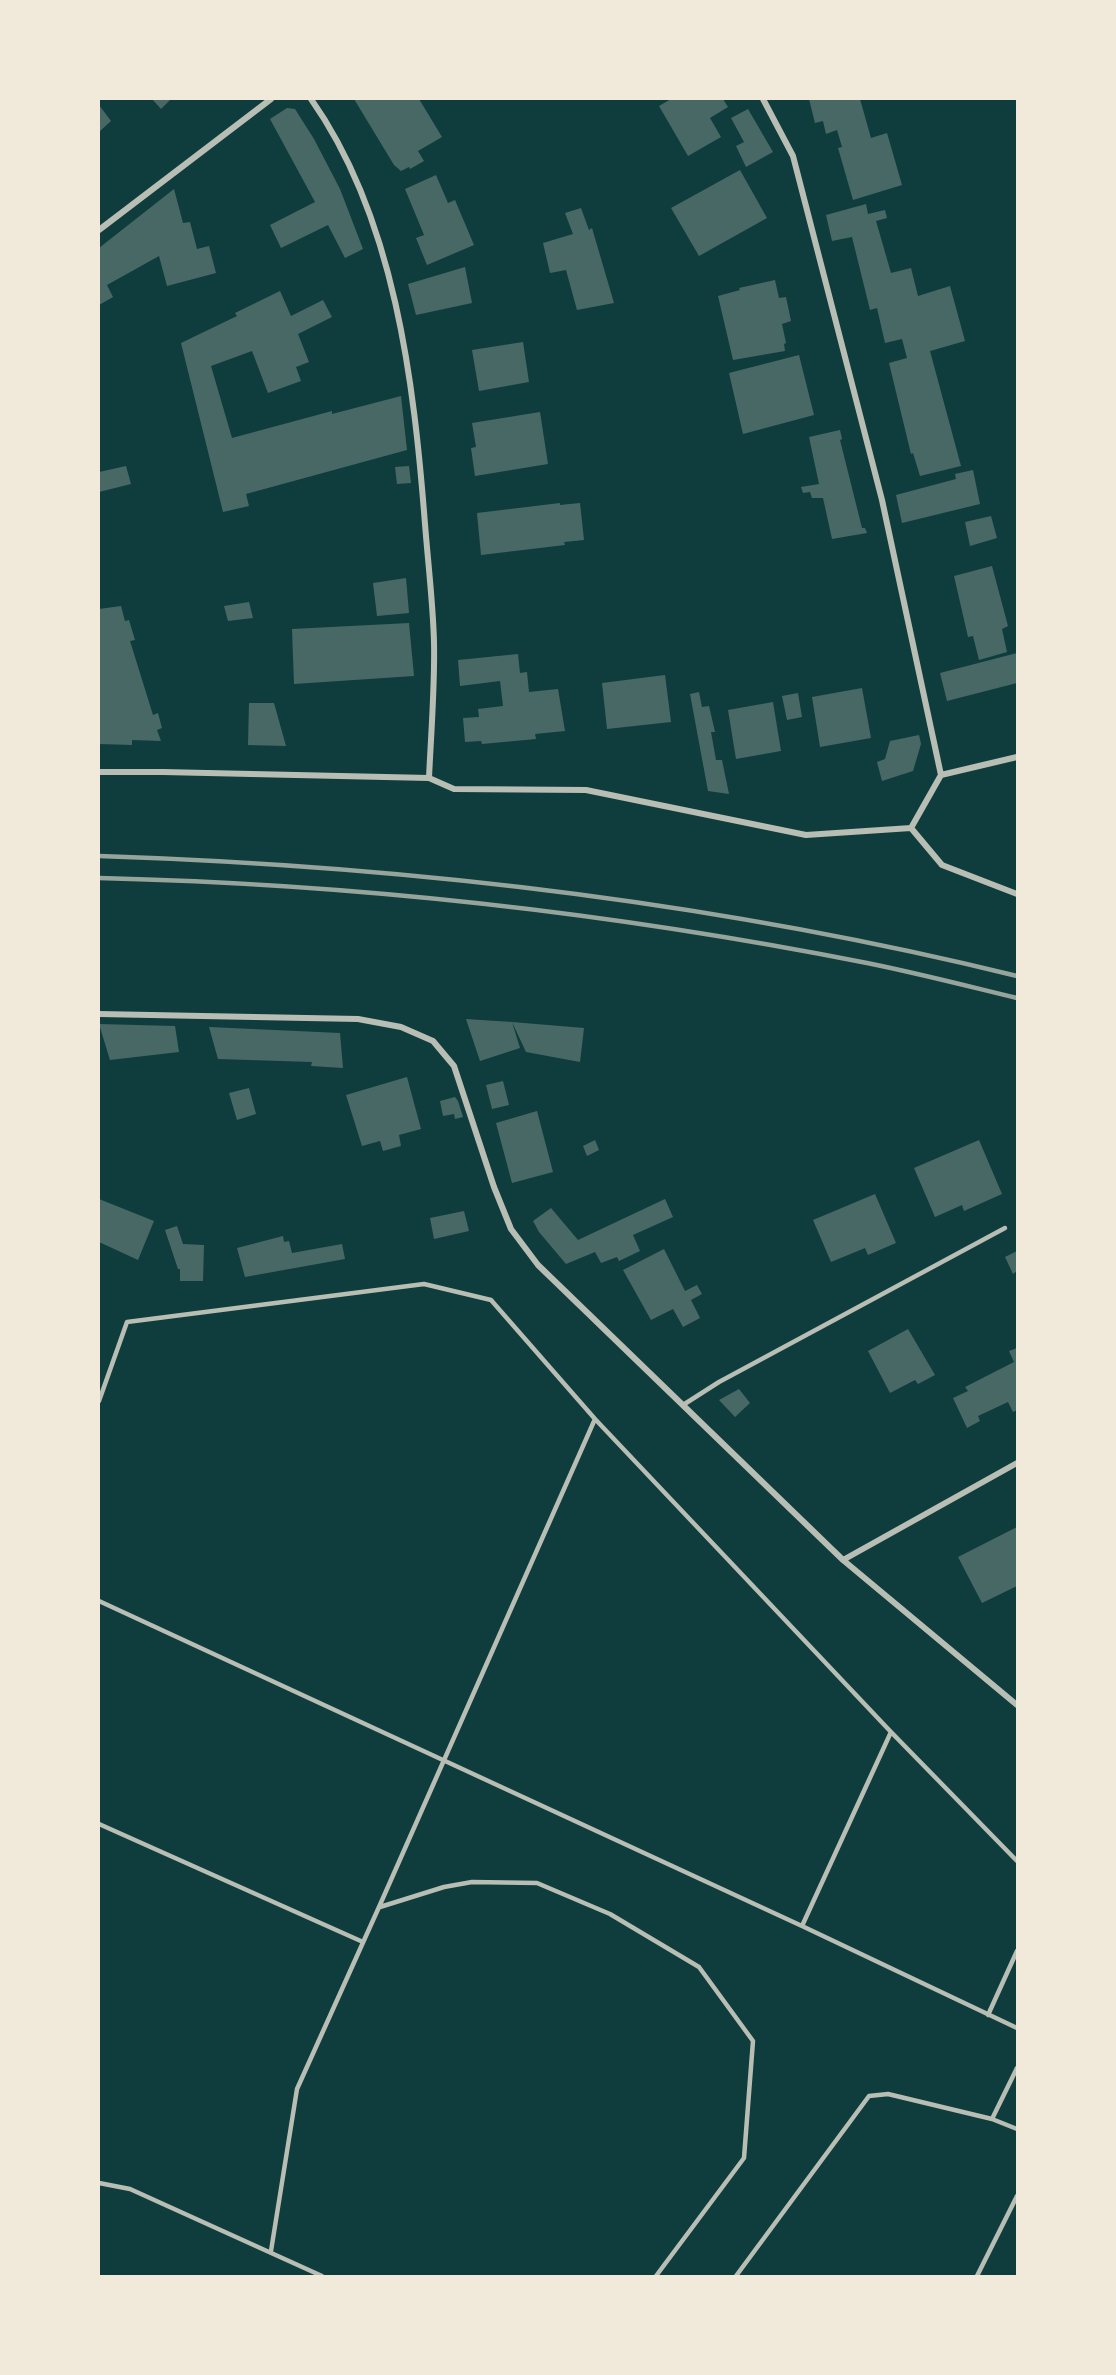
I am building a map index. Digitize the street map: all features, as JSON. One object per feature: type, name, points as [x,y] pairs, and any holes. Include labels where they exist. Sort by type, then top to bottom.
[{"type":"street","points":[[99,230],[271,99]]},
{"type":"street","points":[[311,99],[347,163],[377,232],[391,281],[414,405],[434,642],[429,778]]},
{"type":"street","points":[[763,99],[793,156],[882,500],[941,775],[911,828]]},
{"type":"street","points":[[941,775],[1017,757]]},
{"type":"street","points":[[99,772],[429,778],[454,789],[586,790],[806,835],[911,828]]},
{"type":"street","points":[[911,828],[942,865],[1017,894]]},
{"type":"street","points":[[99,1014],[358,1019],[401,1027],[433,1041],[454,1066],[494,1187],[511,1228],[538,1265],[843,1560],[1017,1705]]},
{"type":"street","points":[[843,1560],[1017,1463]]},
{"type":"lane","points":[[683,1405],[719,1382],[1005,1228]]},
{"type":"lane","points":[[99,1401],[127,1322],[424,1284],[491,1300],[595,1419],[891,1732],[1017,1861]]},
{"type":"lane","points":[[271,2251],[297,2088],[380,1907],[442,1761],[595,1419]]},
{"type":"lane","points":[[99,1601],[802,1926],[1017,2028]]},
{"type":"lane","points":[[802,1926],[891,1732]]},
{"type":"lane","points":[[99,1824],[363,1942]]},
{"type":"lane","points":[[380,1907],[444,1887],[472,1882],[537,1883],[609,1914],[699,1967],[753,2041],[744,2158],[656,2276]]},
{"type":"lane","points":[[988,2015],[1017,1951]]},
{"type":"lane","points":[[992,2119],[1017,2068]]},
{"type":"lane","points":[[736,2276],[869,2096],[888,2094],[992,2119],[1017,2128]]},
{"type":"lane","points":[[99,2183],[130,2189],[322,2276]]},
{"type":"lane","points":[[977,2276],[1017,2196]]},
{"type":"building","points":[[152,99],[171,99],[161,109]]},
{"type":"building","points":[[354,99],[419,99],[442,137],[418,151],[424,161],[401,171],[394,165]]},
{"type":"building","points":[[671,99],[723,99],[728,107],[710,118],[721,137],[688,156],[659,106]]},
{"type":"building","points":[[809,99],[860,99],[871,138],[887,133],[902,185],[853,200],[838,148],[842,147],[837,130],[826,134],[823,121],[815,123]]},
{"type":"building","points":[[99,105],[111,121],[99,132]]},
{"type":"building","points":[[287,108],[295,109],[314,139],[340,189],[363,249],[345,258],[328,225],[281,248],[270,225],[315,202],[270,119]]},
{"type":"building","points":[[748,109],[773,152],[746,167],[736,146],[744,142],[731,118]]},
{"type":"building","points":[[740,170],[767,218],[699,256],[671,208]]},
{"type":"building","points":[[436,175],[448,203],[455,200],[474,245],[427,265],[416,238],[424,235],[405,189]]},
{"type":"building","points":[[174,189],[183,223],[190,222],[197,249],[209,246],[216,273],[167,286],[159,256],[107,285],[113,297],[99,305],[99,248]]},
{"type":"building","points":[[866,204],[868,214],[885,210],[887,218],[876,221],[891,273],[911,268],[918,296],[950,286],[965,341],[930,351],[961,466],[920,476],[913,453],[911,454],[889,363],[907,358],[902,339],[885,343],[877,308],[870,310],[852,237],[832,241],[826,215]]},
{"type":"building","points":[[581,208],[589,230],[592,228],[614,303],[577,310],[566,270],[550,273],[543,243],[573,234],[565,213]]},
{"type":"building","points":[[465,267],[472,303],[416,315],[408,284]]},
{"type":"building","points":[[775,280],[779,298],[786,297],[791,321],[782,324],[786,343],[784,344],[785,351],[733,360],[718,296],[740,290],[739,288]]},
{"type":"building","points":[[280,291],[291,316],[323,300],[332,317],[298,334],[309,362],[296,367],[301,381],[268,393],[252,351],[211,366],[232,438],[332,411],[332,414],[401,396],[407,450],[246,494],[249,506],[223,512],[181,343],[237,316],[235,313]]},
{"type":"building","points":[[523,342],[529,382],[479,391],[472,350]]},
{"type":"building","points":[[799,355],[814,415],[743,434],[729,373]]},
{"type":"building","points":[[540,412],[548,464],[475,476],[471,448],[476,447],[472,423]]},
{"type":"building","points":[[840,430],[842,439],[840,440],[862,528],[865,528],[867,533],[832,539],[823,498],[812,498],[810,492],[803,493],[801,487],[819,484],[809,437]]},
{"type":"building","points":[[126,466],[131,484],[99,492],[99,472]]},
{"type":"building","points":[[409,466],[411,483],[397,484],[395,467]]},
{"type":"building","points":[[973,470],[980,504],[902,523],[896,495],[956,479],[955,474]]},
{"type":"building","points":[[560,503],[560,505],[580,503],[584,540],[564,542],[565,545],[481,555],[477,513]]},
{"type":"building","points":[[991,516],[997,538],[970,546],[965,522]]},
{"type":"building","points":[[992,566],[1008,626],[1002,629],[1007,652],[979,660],[973,636],[968,637],[954,576]]},
{"type":"building","points":[[406,578],[409,613],[377,616],[373,583]]},
{"type":"building","points":[[249,602],[253,618],[228,621],[224,606]]},
{"type":"building","points":[[121,606],[125,621],[129,620],[135,640],[130,641],[153,715],[158,713],[162,728],[157,730],[161,741],[132,740],[132,745],[99,744],[99,609]]},
{"type":"building","points":[[409,623],[414,676],[294,684],[292,629]]},
{"type":"building","points":[[1017,653],[1017,683],[947,701],[940,673]]},
{"type":"building","points":[[518,654],[520,673],[527,672],[529,692],[558,689],[565,731],[535,734],[536,739],[482,744],[481,741],[465,742],[463,718],[479,717],[478,709],[503,706],[500,681],[460,686],[458,660]]},
{"type":"building","points":[[665,675],[671,722],[607,729],[602,683]]},
{"type":"building","points":[[862,688],[871,738],[820,747],[812,697]]},
{"type":"building","points":[[699,692],[702,707],[709,706],[715,732],[711,732],[716,760],[722,760],[729,794],[708,791],[690,694]]},
{"type":"building","points":[[798,693],[802,717],[787,720],[782,696]]},
{"type":"building","points":[[773,702],[781,751],[736,759],[728,710]]},
{"type":"building","points":[[249,703],[274,703],[286,746],[248,745]]},
{"type":"building","points":[[919,735],[921,744],[913,771],[882,781],[877,762],[885,759],[890,741]]},
{"type":"building","points":[[466,1019],[512,1022],[520,1048],[480,1061]]},
{"type":"building","points":[[512,1022],[584,1028],[580,1062],[526,1052]]},
{"type":"building","points":[[99,1024],[175,1026],[179,1052],[110,1060]]},
{"type":"building","points":[[209,1027],[340,1033],[343,1068],[311,1066],[312,1062],[218,1059]]},
{"type":"building","points":[[407,1077],[421,1129],[399,1135],[401,1146],[383,1151],[380,1141],[362,1146],[346,1095]]},
{"type":"building","points":[[503,1081],[509,1105],[492,1109],[486,1085]]},
{"type":"building","points":[[249,1088],[256,1114],[237,1120],[229,1093]]},
{"type":"building","points":[[455,1097],[463,1117],[455,1119],[454,1114],[443,1116],[440,1101]]},
{"type":"building","points":[[537,1111],[553,1172],[512,1183],[496,1123]]},
{"type":"building","points":[[595,1140],[599,1150],[587,1156],[583,1146]]},
{"type":"building","points":[[979,1140],[1002,1194],[964,1211],[962,1205],[935,1217],[914,1168]]},
{"type":"building","points":[[875,1194],[896,1243],[868,1255],[865,1248],[831,1262],[813,1220]]},
{"type":"building","points":[[99,1199],[154,1221],[138,1260],[99,1242]]},
{"type":"building","points":[[665,1199],[673,1217],[633,1235],[640,1251],[619,1261],[617,1257],[601,1263],[595,1252],[566,1264],[539,1232],[533,1221],[551,1208],[578,1240]]},
{"type":"building","points":[[464,1211],[469,1231],[434,1239],[430,1218]]},
{"type":"building","points":[[177,1226],[183,1244],[204,1245],[203,1281],[180,1281],[180,1269],[178,1269],[165,1230]]},
{"type":"building","points":[[283,1236],[284,1242],[289,1241],[292,1253],[342,1244],[345,1259],[245,1277],[237,1248]]},
{"type":"building","points":[[664,1249],[685,1291],[697,1285],[702,1294],[691,1300],[700,1318],[683,1327],[673,1309],[651,1320],[623,1270]]},
{"type":"building","points":[[1017,1251],[1017,1271],[1013,1274],[1005,1257]]},
{"type":"building","points":[[908,1329],[935,1375],[918,1384],[915,1380],[890,1393],[868,1351]]},
{"type":"building","points":[[1017,1348],[1017,1410],[1013,1412],[1008,1402],[978,1416],[980,1421],[967,1428],[953,1398],[968,1391],[965,1387],[1014,1362],[1009,1351]]},
{"type":"building","points":[[739,1389],[750,1403],[735,1417],[719,1400]]},
{"type":"building","points":[[1017,1527],[1017,1586],[982,1603],[958,1557]]},
{"type":"railway","points":[[99,856],[330,869],[561,892],[790,927],[1017,976]]},
{"type":"railway","points":[[99,878],[196,881],[389,894],[581,916],[772,945],[923,975],[1017,998]]}]
